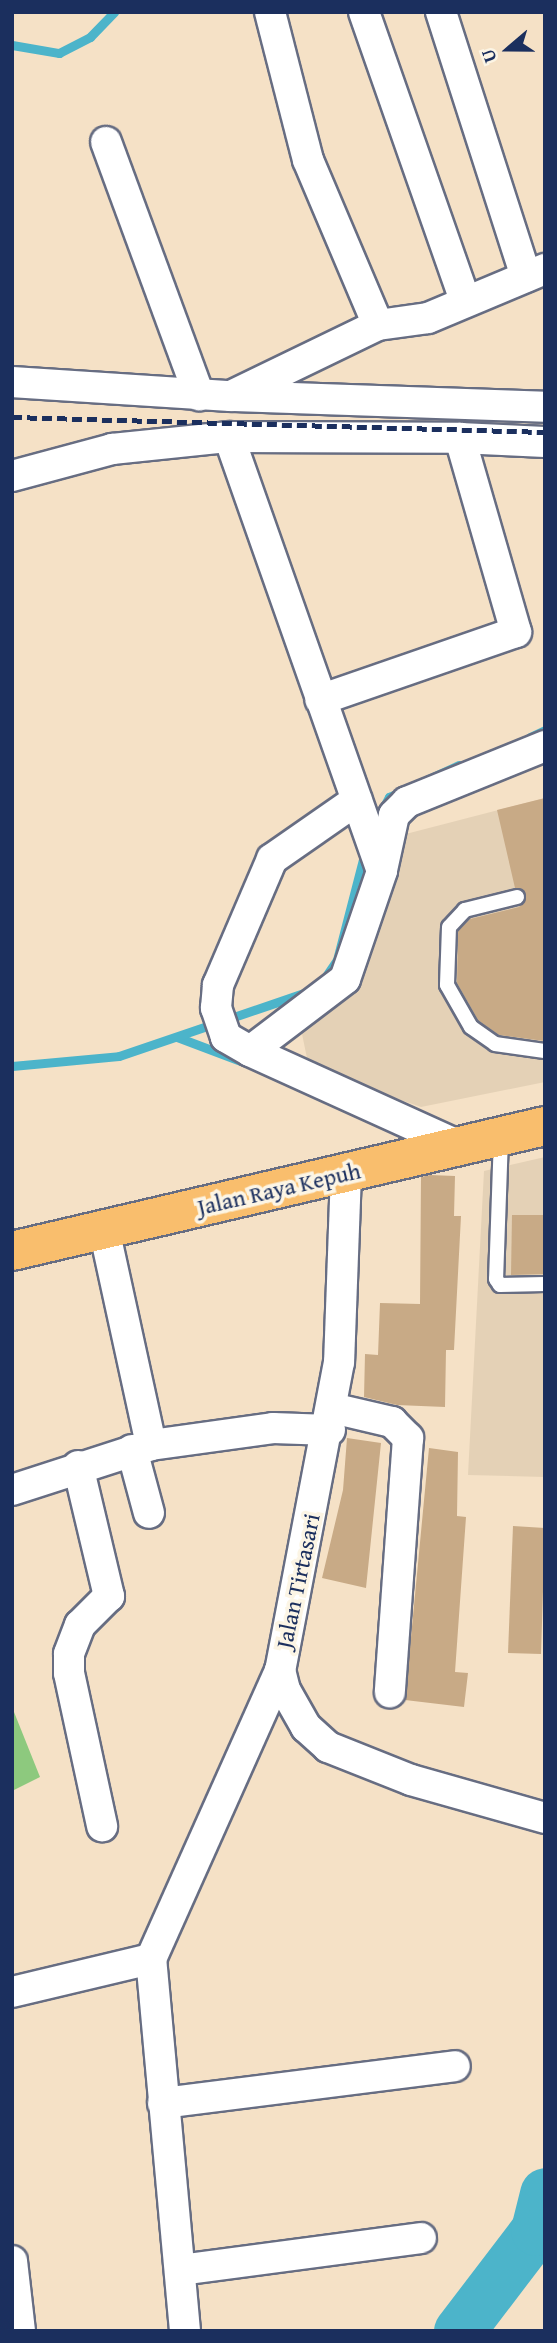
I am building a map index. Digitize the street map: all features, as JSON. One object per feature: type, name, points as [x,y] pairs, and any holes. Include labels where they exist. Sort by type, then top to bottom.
[{"type":"main road","name":"Jalan Raya Kepuh","points":[[12,1251],[545,1126]]},
{"type":"street","points":[[270,12],[308,160],[378,325]]},
{"type":"street","points":[[364,12],[465,301]]},
{"type":"street","points":[[231,396],[378,325],[428,318],[536,273],[441,12]]},
{"type":"street","points":[[106,142],[199,395]]},
{"type":"street","points":[[12,382],[199,395],[545,407]]},
{"type":"street","points":[[229,437],[382,871]]},
{"type":"street","points":[[12,476],[112,449],[229,437],[460,438],[545,442]]},
{"type":"street","points":[[320,700],[516,632],[460,438]]},
{"type":"street","points":[[250,1051],[345,979],[382,871],[394,815],[407,802],[545,746]]},
{"type":"street","points":[[360,807],[272,859],[218,985],[220,1021],[250,1051],[459,1146]]},
{"type":"street","name":"Jalan Tirtasari","points":[[346,1173],[331,1419],[279,1670],[293,1708],[328,1747],[411,1780],[545,1818]]},
{"type":"street","points":[[104,1229],[141,1447],[149,1513]]},
{"type":"street","points":[[12,1490],[141,1447],[331,1419],[392,1423],[408,1438],[390,1692]]},
{"type":"street","points":[[78,1466],[108,1596],[80,1625],[69,1673],[103,1826]]},
{"type":"street","points":[[185,2331],[150,1959],[279,1670]]},
{"type":"street","points":[[12,1992],[150,1959]]},
{"type":"street","points":[[163,2103],[455,2066]]},
{"type":"street","points":[[181,2270],[421,2238]]},
{"type":"street","points":[[12,2260],[20,2331]]},
{"type":"lane","points":[[517,897],[465,910],[449,927],[447,985],[471,1027],[495,1044],[545,1051]]},
{"type":"lane","points":[[501,1136],[496,1279],[500,1286],[545,1284]]},
{"type":"shaded area","points":[[545,798],[545,1082],[421,1107],[309,1068],[301,1029],[346,995],[371,951],[398,836]]},
{"type":"shaded area","points":[[545,1157],[545,1477],[468,1475],[484,1171]]},
{"type":"green space","points":[[12,1707],[40,1777],[12,1791]]},
{"type":"building","points":[[545,798],[545,1041],[499,1035],[478,1020],[457,983],[458,931],[470,919],[519,907],[526,899],[515,888],[497,810]]},
{"type":"building","points":[[455,1176],[454,1216],[461,1216],[454,1350],[446,1350],[445,1407],[397,1405],[364,1397],[365,1354],[378,1355],[380,1303],[420,1304],[421,1177]]},
{"type":"building","points":[[512,1215],[545,1215],[545,1274],[511,1275]]},
{"type":"building","points":[[347,1438],[381,1443],[366,1588],[322,1578],[343,1490]]},
{"type":"building","points":[[429,1448],[458,1452],[457,1516],[466,1517],[455,1672],[468,1673],[464,1707],[405,1700]]},
{"type":"building","points":[[513,1526],[545,1528],[541,1654],[508,1653]]},
{"type":"waterway","points":[[12,45],[59,53],[90,37],[114,12]]},
{"type":"waterway","points":[[530,737],[545,730]]},
{"type":"waterway","points":[[374,825],[389,797],[459,765]]},
{"type":"waterway","points":[[324,979],[337,960],[366,848]]},
{"type":"waterway","points":[[12,1066],[119,1056],[307,992]]},
{"type":"waterway","points":[[177,1037],[241,1061]]},
{"type":"waterway","points":[[459,2331],[536,2230],[545,2193]]},
{"type":"railway","points":[[12,417],[545,432]]}]
